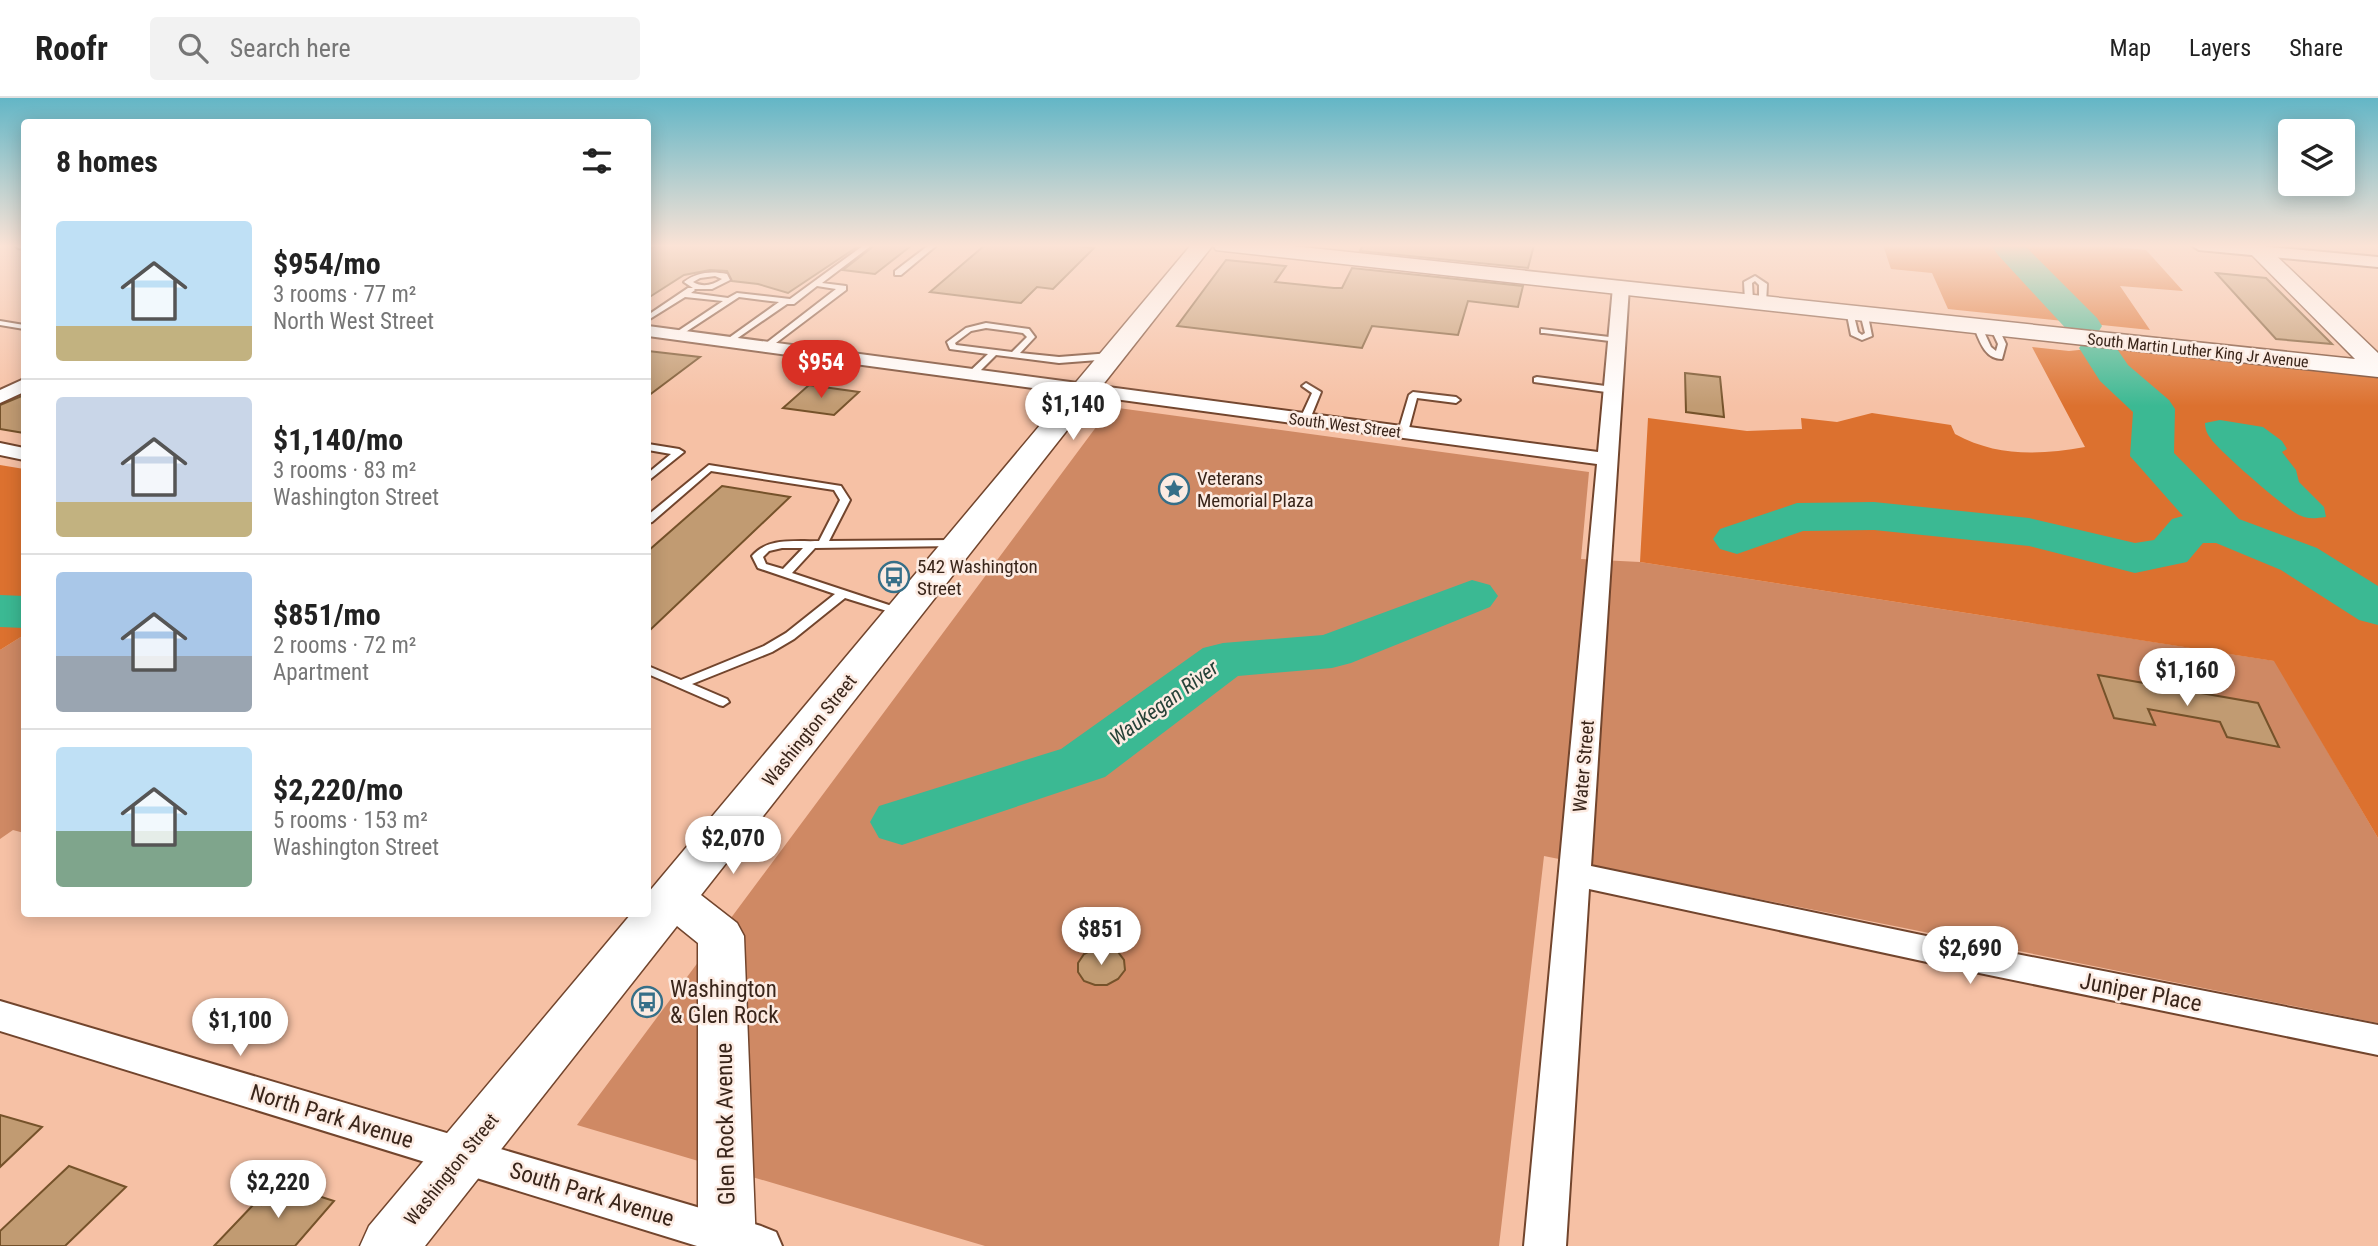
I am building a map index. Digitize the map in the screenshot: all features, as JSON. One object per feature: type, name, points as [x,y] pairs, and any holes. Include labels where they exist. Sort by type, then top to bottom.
[{"type":"street","name":"Washington Street","points":[[389,1246],[1159,299]]},
{"type":"street","name":"Water Street","points":[[1545,1246],[1620,299]]},
{"type":"street","name":"South Martin Luther King Jr Avenue","points":[[1725,299],[2378,368]]},
{"type":"street","points":[[2307,299],[2378,368]]},
{"type":"street","name":"South West Street","points":[[651,331],[1083,391],[1607,458]]},
{"type":"street","points":[[0,397],[21,386]]},
{"type":"street","name":"Juniper Place","points":[[1575,874],[1963,957],[2378,1040]]},
{"type":"street","name":"Glen Rock Avenue","points":[[673,898],[721,936],[738,1242]]},
{"type":"street","name":"North Park Avenue","points":[[0,1016],[463,1155]]},
{"type":"street","name":"South Park Avenue","points":[[463,1155],[738,1242]]},
{"type":"lane","points":[[651,316],[679,299]]},
{"type":"lane","points":[[717,299],[730,300]]},
{"type":"lane","points":[[766,299],[791,302],[796,299]]},
{"type":"lane","points":[[765,347],[829,299]]},
{"type":"lane","points":[[678,335],[730,300]]},
{"type":"lane","points":[[729,342],[786,301]]},
{"type":"lane","points":[[0,323],[21,326]]},
{"type":"lane","points":[[1014,354],[1031,337],[1026,331],[977,325],[964,329],[951,342],[953,347],[1059,360],[1112,356]]},
{"type":"lane","points":[[1544,331],[1618,340]]},
{"type":"lane","points":[[971,375],[994,352]]},
{"type":"lane","points":[[1537,380],[1613,390]]},
{"type":"lane","points":[[1305,419],[1317,392],[1306,386]]},
{"type":"lane","points":[[1403,432],[1413,395],[1456,400]]},
{"type":"lane","points":[[651,447],[679,452],[651,475]]},
{"type":"lane","points":[[651,517],[709,468],[837,488],[845,500],[817,545],[785,574]]},
{"type":"lane","points":[[903,613],[762,566],[756,559],[758,553],[775,546],[960,543]]},
{"type":"lane","points":[[681,684],[768,649],[790,636],[844,593]]},
{"type":"lane","points":[[651,671],[723,702]]},
{"type":"shaded area","points":[[1943,299],[2129,299],[2150,330],[1948,309]]},
{"type":"shaded area","points":[[2032,347],[2069,351],[2098,348],[2378,373],[2378,838],[2274,661],[1640,562],[1648,418],[1747,431],[1802,429],[1801,418],[1837,422],[1872,413],[1951,425],[1955,434],[2002,450],[2051,452],[2085,447]]},
{"type":"shaded area","points":[[1111,407],[1589,472],[1581,559],[1640,562],[2275,661],[2378,838],[2378,1023],[1544,856],[1499,1246],[985,1246],[577,1125]]},
{"type":"shaded area","points":[[2220,420],[2263,427],[2282,441],[2287,449],[2282,452],[2296,470],[2299,482],[2324,507],[2326,517],[2309,518],[2299,515],[2239,467],[2206,431],[2205,423]]},
{"type":"shaded area","points":[[0,465],[21,468],[21,637],[0,650]]},
{"type":"shaded area","points":[[21,637],[21,832],[13,830],[0,839],[0,650]]},
{"type":"building","points":[[984,299],[1025,299],[1021,303]]},
{"type":"building","points":[[1197,299],[1520,299],[1518,307],[1468,301],[1458,335],[1372,326],[1362,348],[1177,326]]},
{"type":"building","points":[[2239,299],[2287,299],[2332,344],[2276,339]]},
{"type":"building","points":[[651,351],[700,357],[651,394]]},
{"type":"building","points":[[1685,373],[1720,377],[1724,417],[1686,412]]},
{"type":"building","points":[[809,385],[859,392],[834,415],[783,408]]},
{"type":"building","points":[[21,396],[21,432],[0,429],[0,405]]},
{"type":"building","points":[[722,486],[790,497],[651,629],[651,548]]},
{"type":"building","points":[[2098,675],[2258,703],[2279,747],[2227,737],[2220,722],[2148,709],[2155,725],[2114,718]]},
{"type":"building","points":[[1106,948],[1118,952],[1124,960],[1125,970],[1118,979],[1107,985],[1084,981],[1078,972],[1078,963],[1084,954],[1094,949]]},
{"type":"building","points":[[0,1115],[42,1127],[0,1167]]},
{"type":"building","points":[[69,1166],[126,1187],[65,1246],[0,1246],[0,1231]]},
{"type":"building","points":[[281,1184],[334,1201],[295,1246],[214,1246],[255,1203],[261,1205]]},
{"type":"waterway","name":"Waukegan River","points":[[2058,299],[2084,326]]},
{"type":"waterway","name":"Waukegan River","points":[[2098,348],[2114,373],[2154,409],[2152,456],[2222,529]]},
{"type":"waterway","points":[[1737,539],[1797,517],[1874,516],[2029,532],[2135,558],[2170,552],[2189,529],[2222,529]]},
{"type":"waterway","name":"Waukegan River","points":[[2222,529],[2299,559],[2378,609]]},
{"type":"waterway","name":"Waukegan River","points":[[902,822],[1083,763],[1223,660],[1332,651],[1472,596]]},
{"type":"waterway","name":"Waukegan River","points":[[0,611],[21,612]]},
{"type":"place","name":"Veterans Memorial Plaza","points":[[1174,489]]},
{"type":"place","name":"542 Washington Street","points":[[894,577]]},
{"type":"place","name":"Washington & Glen Rock","points":[[647,1002]]}]
